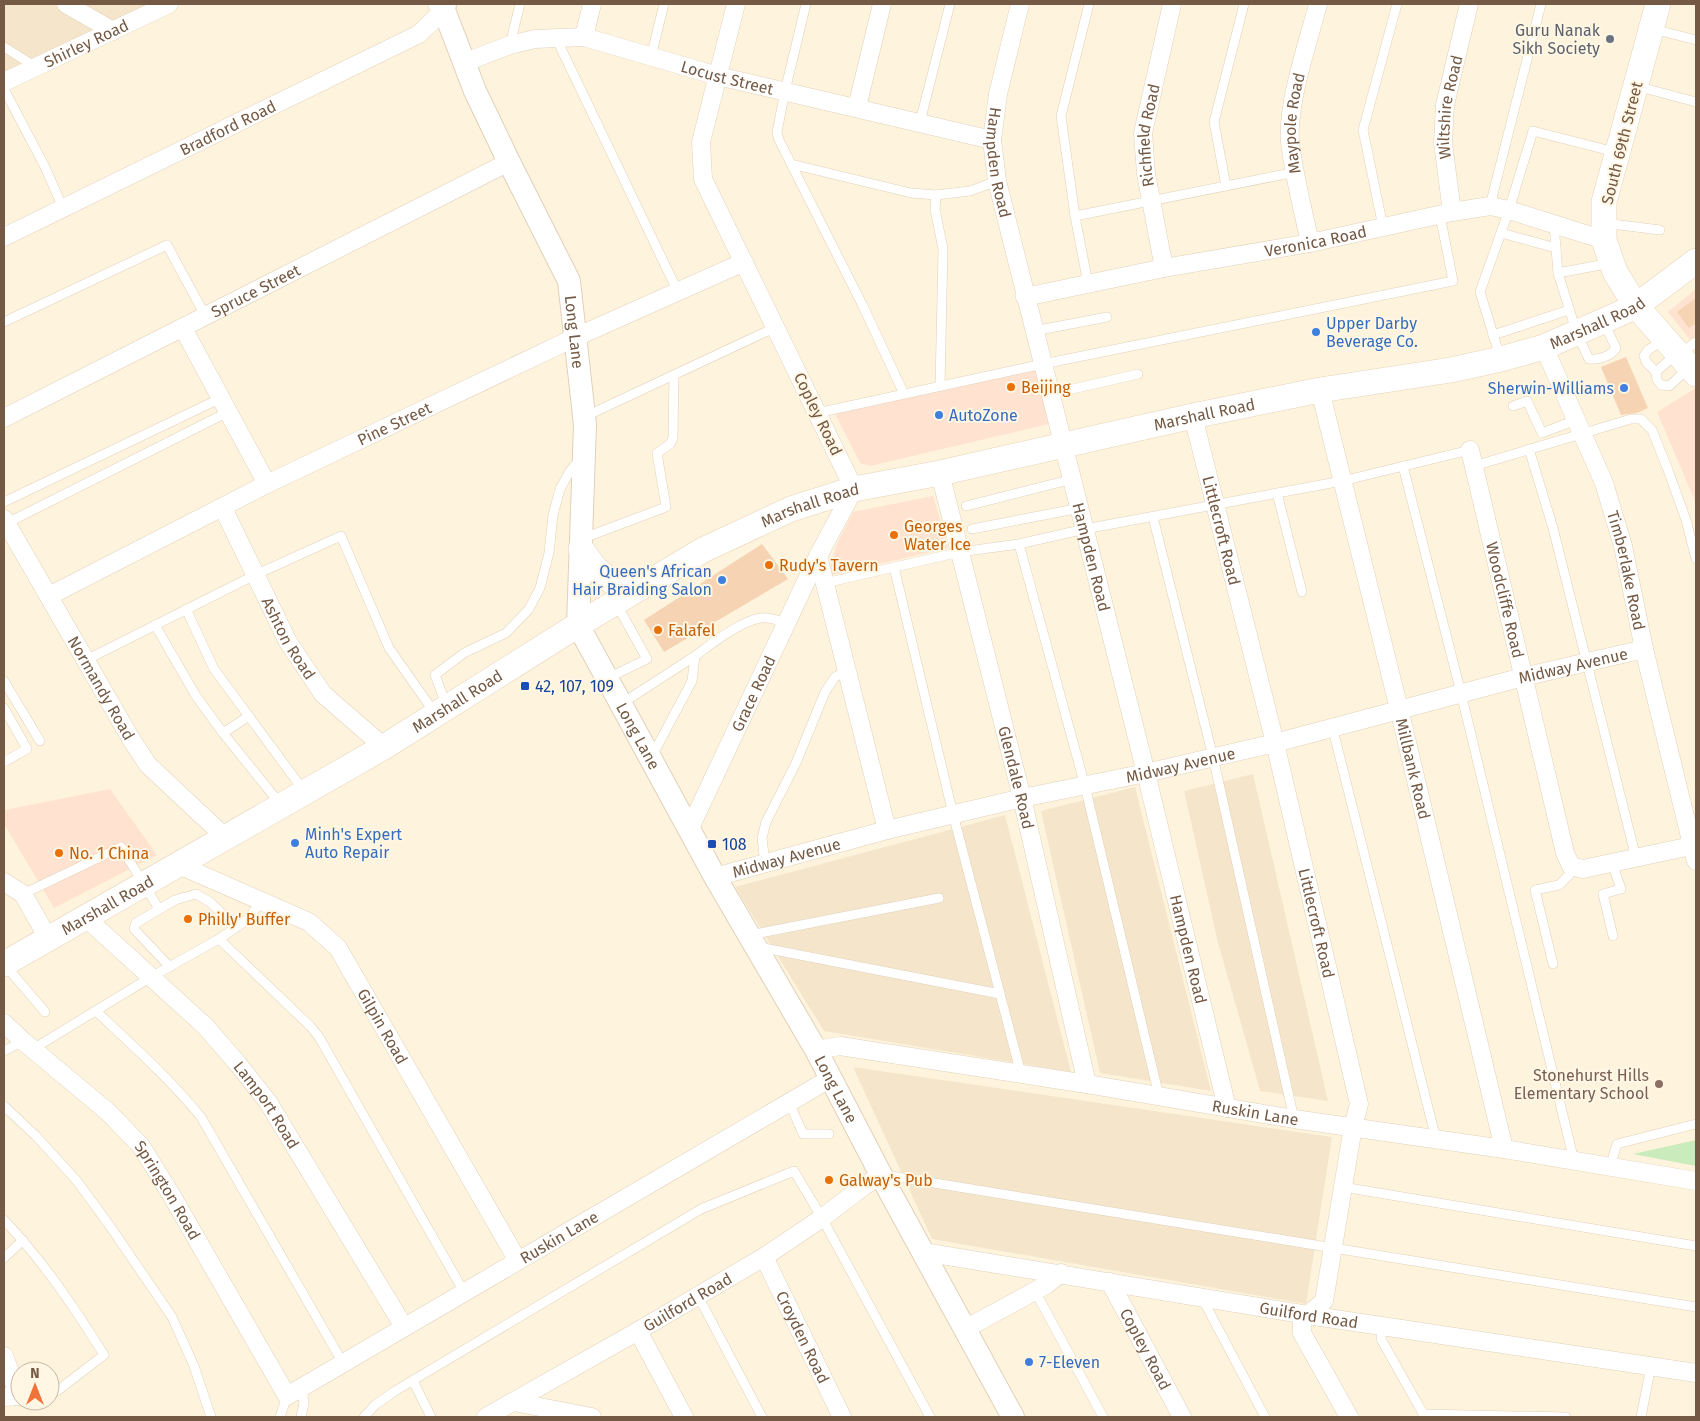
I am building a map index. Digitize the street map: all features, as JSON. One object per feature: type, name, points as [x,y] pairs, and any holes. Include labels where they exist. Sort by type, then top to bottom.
[{"type":"main road","name":"South 69th Street","points":[[1606,242],[1604,202],[1658,4]]},
{"type":"main road","points":[[1606,242],[1624,288],[1636,306],[1684,355]]},
{"type":"main road","name":"Marshall Road","points":[[4,964],[384,747],[578,625],[703,550],[791,510],[854,489],[940,473],[1192,416],[1320,390],[1451,370],[1501,359],[1544,347],[1577,334],[1636,306],[1696,261]]},
{"type":"main road","points":[[581,544],[596,569],[611,581],[645,585]]},
{"type":"street","points":[[66,4],[113,31]]},
{"type":"street","name":"Shirley Road","points":[[4,82],[169,4]]},
{"type":"street","points":[[584,37],[592,4]]},
{"type":"street","name":"Copley Road","points":[[736,4],[701,142],[702,179],[854,489]]},
{"type":"street","points":[[857,107],[882,4]]},
{"type":"street","name":"Hampden Road","points":[[1020,4],[998,94],[992,140],[997,181],[1025,297],[1073,479],[1228,1108]]},
{"type":"street","name":"Richfield Road","points":[[1164,268],[1146,174],[1143,133],[1172,4]]},
{"type":"street","name":"Maypole Road","points":[[1310,243],[1290,141],[1294,97],[1318,4]]},
{"type":"street","name":"Wiltshire Road","points":[[1446,214],[1443,143],[1445,105],[1469,4]]},
{"type":"street","name":"Long Lane","points":[[442,6],[463,63],[509,162],[569,281],[584,417],[578,625],[715,877],[816,1050],[1013,1417]]},
{"type":"street","name":"Bradford Road","points":[[4,237],[419,34],[442,6]]},
{"type":"street","name":"Locust Street","points":[[463,63],[510,45],[536,39],[584,37],[718,76],[992,140]]},
{"type":"street","name":"Spruce Street","points":[[4,418],[509,162]]},
{"type":"street","name":"Veronica Road","points":[[1025,297],[1164,268],[1310,243],[1490,206],[1509,210],[1606,242]]},
{"type":"street","name":"Pine Street","points":[[49,596],[267,484],[576,337],[744,262]]},
{"type":"street","points":[[183,328],[267,484]]},
{"type":"street","name":"Timberlake Road","points":[[1544,347],[1604,484],[1623,546],[1644,649],[1695,851]]},
{"type":"street","name":"Millbank Road","points":[[1320,390],[1504,1149]]},
{"type":"street","name":"Littlecroft Road","points":[[1192,416],[1275,742],[1359,1104],[1353,1127],[1324,1301],[1308,1315]]},
{"type":"street","name":"Woodcliffe Road","points":[[1472,458],[1565,853],[1574,867]]},
{"type":"street","name":"Glendale Road","points":[[940,473],[1022,798],[1086,1084]]},
{"type":"street","points":[[854,489],[818,556],[886,830]]},
{"type":"street","name":"Ashton Road","points":[[223,508],[288,642],[323,694],[384,747]]},
{"type":"street","name":"Normandy Road","points":[[5,521],[131,739],[148,765],[225,837]]},
{"type":"street","name":"Grace Road","points":[[689,830],[818,556]]},
{"type":"street","name":"Midway Avenue","points":[[715,877],[886,830],[1022,798],[1146,774],[1523,677],[1644,649]]},
{"type":"street","points":[[1574,867],[1583,869],[1636,858],[1695,851]]},
{"type":"street","name":"Gilpin Road","points":[[179,864],[309,922],[338,948],[518,1261]]},
{"type":"street","points":[[4,882],[23,894],[48,938]]},
{"type":"street","name":"Lamport Road","points":[[86,918],[205,1026],[268,1102],[404,1327]]},
{"type":"street","name":"Springton Road","points":[[4,1023],[108,1112],[141,1146],[172,1196],[287,1396]]},
{"type":"street","name":"Ruskin Lane","points":[[816,1050],[840,1046],[1086,1084],[1294,1119],[1504,1149],[1696,1180]]},
{"type":"street","name":"Ruskin Lane","points":[[287,1396],[831,1078]]},
{"type":"street","name":"Guilford Road","points":[[486,1417],[764,1257],[822,1218],[881,1174]]},
{"type":"street","name":"Guilford Road","points":[[923,1252],[1308,1315],[1696,1373]]},
{"type":"street","name":"Croyden Road","points":[[764,1257],[842,1417]]},
{"type":"street","points":[[965,1329],[1046,1285],[1061,1274]]},
{"type":"street","name":"Copley Road","points":[[1110,1282],[1182,1417]]},
{"type":"street","points":[[1308,1315],[1302,1323],[1302,1332],[1349,1417]]},
{"type":"street","points":[[638,1331],[684,1417]]},
{"type":"street","points":[[4,1356],[10,1380]]},
{"type":"street","points":[[514,1402],[592,1417]]},
{"type":"lane","points":[[510,45],[520,4]]},
{"type":"lane","points":[[651,57],[664,4]]},
{"type":"lane","points":[[806,4],[785,91],[777,132],[779,140],[863,306],[904,394]]},
{"type":"lane","points":[[920,122],[950,4]]},
{"type":"lane","points":[[1088,4],[1062,116],[1075,216],[1088,284]]},
{"type":"lane","points":[[1226,186],[1214,122],[1244,4]]},
{"type":"lane","points":[[1383,227],[1363,130],[1397,4]]},
{"type":"lane","points":[[1490,206],[1541,4]]},
{"type":"lane","points":[[1652,28],[1696,40]]},
{"type":"lane","points":[[556,38],[678,292]]},
{"type":"lane","points":[[4,47],[36,67]]},
{"type":"lane","points":[[1636,86],[1696,102]]},
{"type":"lane","points":[[4,88],[45,167],[63,208]]},
{"type":"lane","points":[[1501,359],[1480,292],[1509,210],[1533,131],[1618,153]]},
{"type":"lane","points":[[791,164],[911,194],[936,195],[970,191],[997,181]]},
{"type":"lane","points":[[1075,216],[1296,172]]},
{"type":"lane","points":[[936,195],[935,209],[943,249],[940,386]]},
{"type":"lane","points":[[817,413],[1043,364],[1453,281],[1446,214]]},
{"type":"lane","points":[[1554,224],[1558,273],[1577,334]]},
{"type":"lane","points":[[1558,273],[1606,242],[1660,230]]},
{"type":"lane","points":[[1501,232],[1556,248]]},
{"type":"lane","points":[[4,322],[167,245],[206,316]]},
{"type":"lane","points":[[1493,335],[1570,310]]},
{"type":"lane","points":[[1034,331],[1107,317]]},
{"type":"lane","points":[[584,417],[776,327]]},
{"type":"lane","points":[[1648,350],[1684,355],[1669,386],[1661,385],[1656,372],[1647,363],[1644,356],[1648,350]]},
{"type":"lane","points":[[1656,372],[1684,355]]},
{"type":"lane","points":[[1051,394],[1138,374]]},
{"type":"lane","points":[[581,544],[666,506],[657,453],[670,444],[673,438],[674,375]]},
{"type":"lane","points":[[1513,406],[1527,401],[1542,433],[1579,426],[1641,419],[1652,430],[1668,470],[1686,520],[1696,559]]},
{"type":"lane","points":[[4,502],[225,405]]},
{"type":"lane","points":[[5,521],[225,405]]},
{"type":"lane","points":[[825,583],[960,552],[1019,544],[1085,529],[1342,481],[1403,466],[1529,449],[1579,426]]},
{"type":"lane","points":[[1529,449],[1553,528],[1636,858]]},
{"type":"lane","points":[[441,710],[435,674],[464,653],[506,632],[529,609],[540,588],[549,553],[553,515],[560,489],[570,471],[584,455]]},
{"type":"lane","points":[[1403,466],[1461,693],[1574,1161]]},
{"type":"lane","points":[[966,506],[1073,479]]},
{"type":"lane","points":[[1277,493],[1302,592]]},
{"type":"lane","points":[[972,529],[1080,508]]},
{"type":"lane","points":[[1153,516],[1213,758],[1294,1119]]},
{"type":"lane","points":[[86,660],[255,575],[341,536],[389,648],[441,710]]},
{"type":"lane","points":[[1019,544],[1085,786],[1159,1096]]},
{"type":"lane","points":[[894,568],[953,814],[1021,1075]]},
{"type":"lane","points":[[608,678],[646,658],[615,603]]},
{"type":"lane","points":[[186,610],[214,669],[304,792]]},
{"type":"lane","points":[[621,704],[724,635],[749,621],[766,617],[786,624]]},
{"type":"lane","points":[[155,625],[196,696],[281,805]]},
{"type":"lane","points":[[650,760],[692,681],[695,656]]},
{"type":"lane","points":[[765,863],[762,838],[766,822],[796,763],[825,692],[835,677],[846,671]]},
{"type":"lane","points":[[4,681],[40,742]]},
{"type":"lane","points":[[4,708],[27,748],[4,762]]},
{"type":"lane","points":[[223,733],[249,716]]},
{"type":"lane","points":[[1332,726],[1436,1139]]},
{"type":"lane","points":[[23,894],[121,847],[159,909]]},
{"type":"lane","points":[[1612,863],[1621,889],[1603,894],[1613,936]]},
{"type":"lane","points":[[1553,964],[1535,890],[1559,885],[1574,867]]},
{"type":"lane","points":[[170,967],[134,929],[136,922],[175,900],[196,894],[210,902],[236,927]]},
{"type":"lane","points":[[753,941],[939,898]]},
{"type":"lane","points":[[4,1051],[28,1045],[96,1011],[151,977],[219,939],[248,919],[261,901]]},
{"type":"lane","points":[[219,939],[310,1026],[319,1037],[464,1292]]},
{"type":"lane","points":[[753,941],[1000,994]]},
{"type":"lane","points":[[4,964],[45,1012]]},
{"type":"lane","points":[[96,1011],[178,1089],[200,1116],[343,1363]]},
{"type":"lane","points":[[789,1102],[803,1134],[829,1134]]},
{"type":"lane","points":[[4,1106],[36,1136],[77,1180],[172,1316],[194,1366],[211,1417]]},
{"type":"lane","points":[[1610,1167],[1617,1144],[1696,1124]]},
{"type":"lane","points":[[364,1417],[375,1405],[413,1381],[701,1209],[794,1171],[822,1218],[930,1417]]},
{"type":"lane","points":[[881,1174],[1696,1307]]},
{"type":"lane","points":[[1344,1187],[1696,1246]]},
{"type":"lane","points":[[4,1220],[23,1240],[67,1297],[104,1355],[60,1389]]},
{"type":"lane","points":[[4,1258],[23,1240]]},
{"type":"lane","points":[[1035,1291],[1103,1417]]},
{"type":"lane","points":[[698,1296],[762,1417]]},
{"type":"lane","points":[[1201,1297],[1264,1417]]},
{"type":"lane","points":[[1382,1326],[1381,1339],[1424,1416],[1566,1417]]},
{"type":"lane","points":[[1641,1417],[1651,1366]]},
{"type":"lane","points":[[413,1381],[431,1417]]},
{"type":"lane","points":[[301,1417],[304,1403],[302,1387]]},
{"type":"lane","points":[[280,1417],[287,1396]]},
{"type":"shaded area","points":[[4,4],[158,4],[4,81]]},
{"type":"shaded area","points":[[1696,289],[1696,347],[1668,312]]},
{"type":"shaded area","points":[[1035,370],[1049,424],[870,466],[860,463],[835,414]]},
{"type":"shaded area","points":[[1696,388],[1696,503],[1657,412]]},
{"type":"shaded area","name":"Georges Water Ice","points":[[933,496],[948,548],[828,576],[836,546],[853,512]]},
{"type":"shaded area","points":[[1253,774],[1328,1101],[1260,1091],[1217,939],[1184,791]]},
{"type":"shaded area","points":[[1135,787],[1211,1091],[1100,1073],[1041,811]]},
{"type":"shaded area","points":[[110,789],[157,855],[54,908],[4,824],[4,810]]},
{"type":"shaded area","points":[[1005,815],[1071,1072],[824,1031],[735,887]]},
{"type":"shaded area","points":[[853,1067],[1332,1137],[1306,1304],[932,1239]]},
{"type":"green space","points":[[1696,1140],[1696,1166],[1633,1154]]},
{"type":"building","points":[[1696,298],[1696,323],[1689,328],[1677,312]]},
{"type":"building","name":"Sherwin-Williams","points":[[1626,357],[1648,408],[1637,413],[1621,415],[1601,367]]},
{"type":"building","points":[[762,544],[788,579],[664,652],[644,620]]},
{"type":"place","name":"Guru Nanak Sikh Society","points":[[1610,39]]},
{"type":"place","name":"Upper Darby Beverage Co.","points":[[1316,332]]},
{"type":"place","name":"Beijing","points":[[1011,387]]},
{"type":"place","name":"Sherwin-Williams","points":[[1624,388]]},
{"type":"place","name":"AutoZone","points":[[939,415]]},
{"type":"place","name":"Georges Water Ice","points":[[894,535]]},
{"type":"place","name":"Rudy's Tavern","points":[[769,565]]},
{"type":"place","name":"Queen's African Hair Braiding Salon","points":[[722,580]]},
{"type":"place","name":"Falafel","points":[[658,630]]},
{"type":"place","name":"42, 107, 109","points":[[525,686]]},
{"type":"place","name":"Minh's Expert Auto Repair","points":[[295,843]]},
{"type":"place","name":"108","points":[[712,844]]},
{"type":"place","name":"No. 1 China","points":[[59,853]]},
{"type":"place","name":"Philly' Buffer","points":[[188,919]]},
{"type":"place","name":"Stonehurst Hills Elementary School","points":[[1659,1084]]},
{"type":"place","name":"Galway's Pub","points":[[829,1180]]},
{"type":"place","name":"7-Eleven","points":[[1029,1362]]}]
